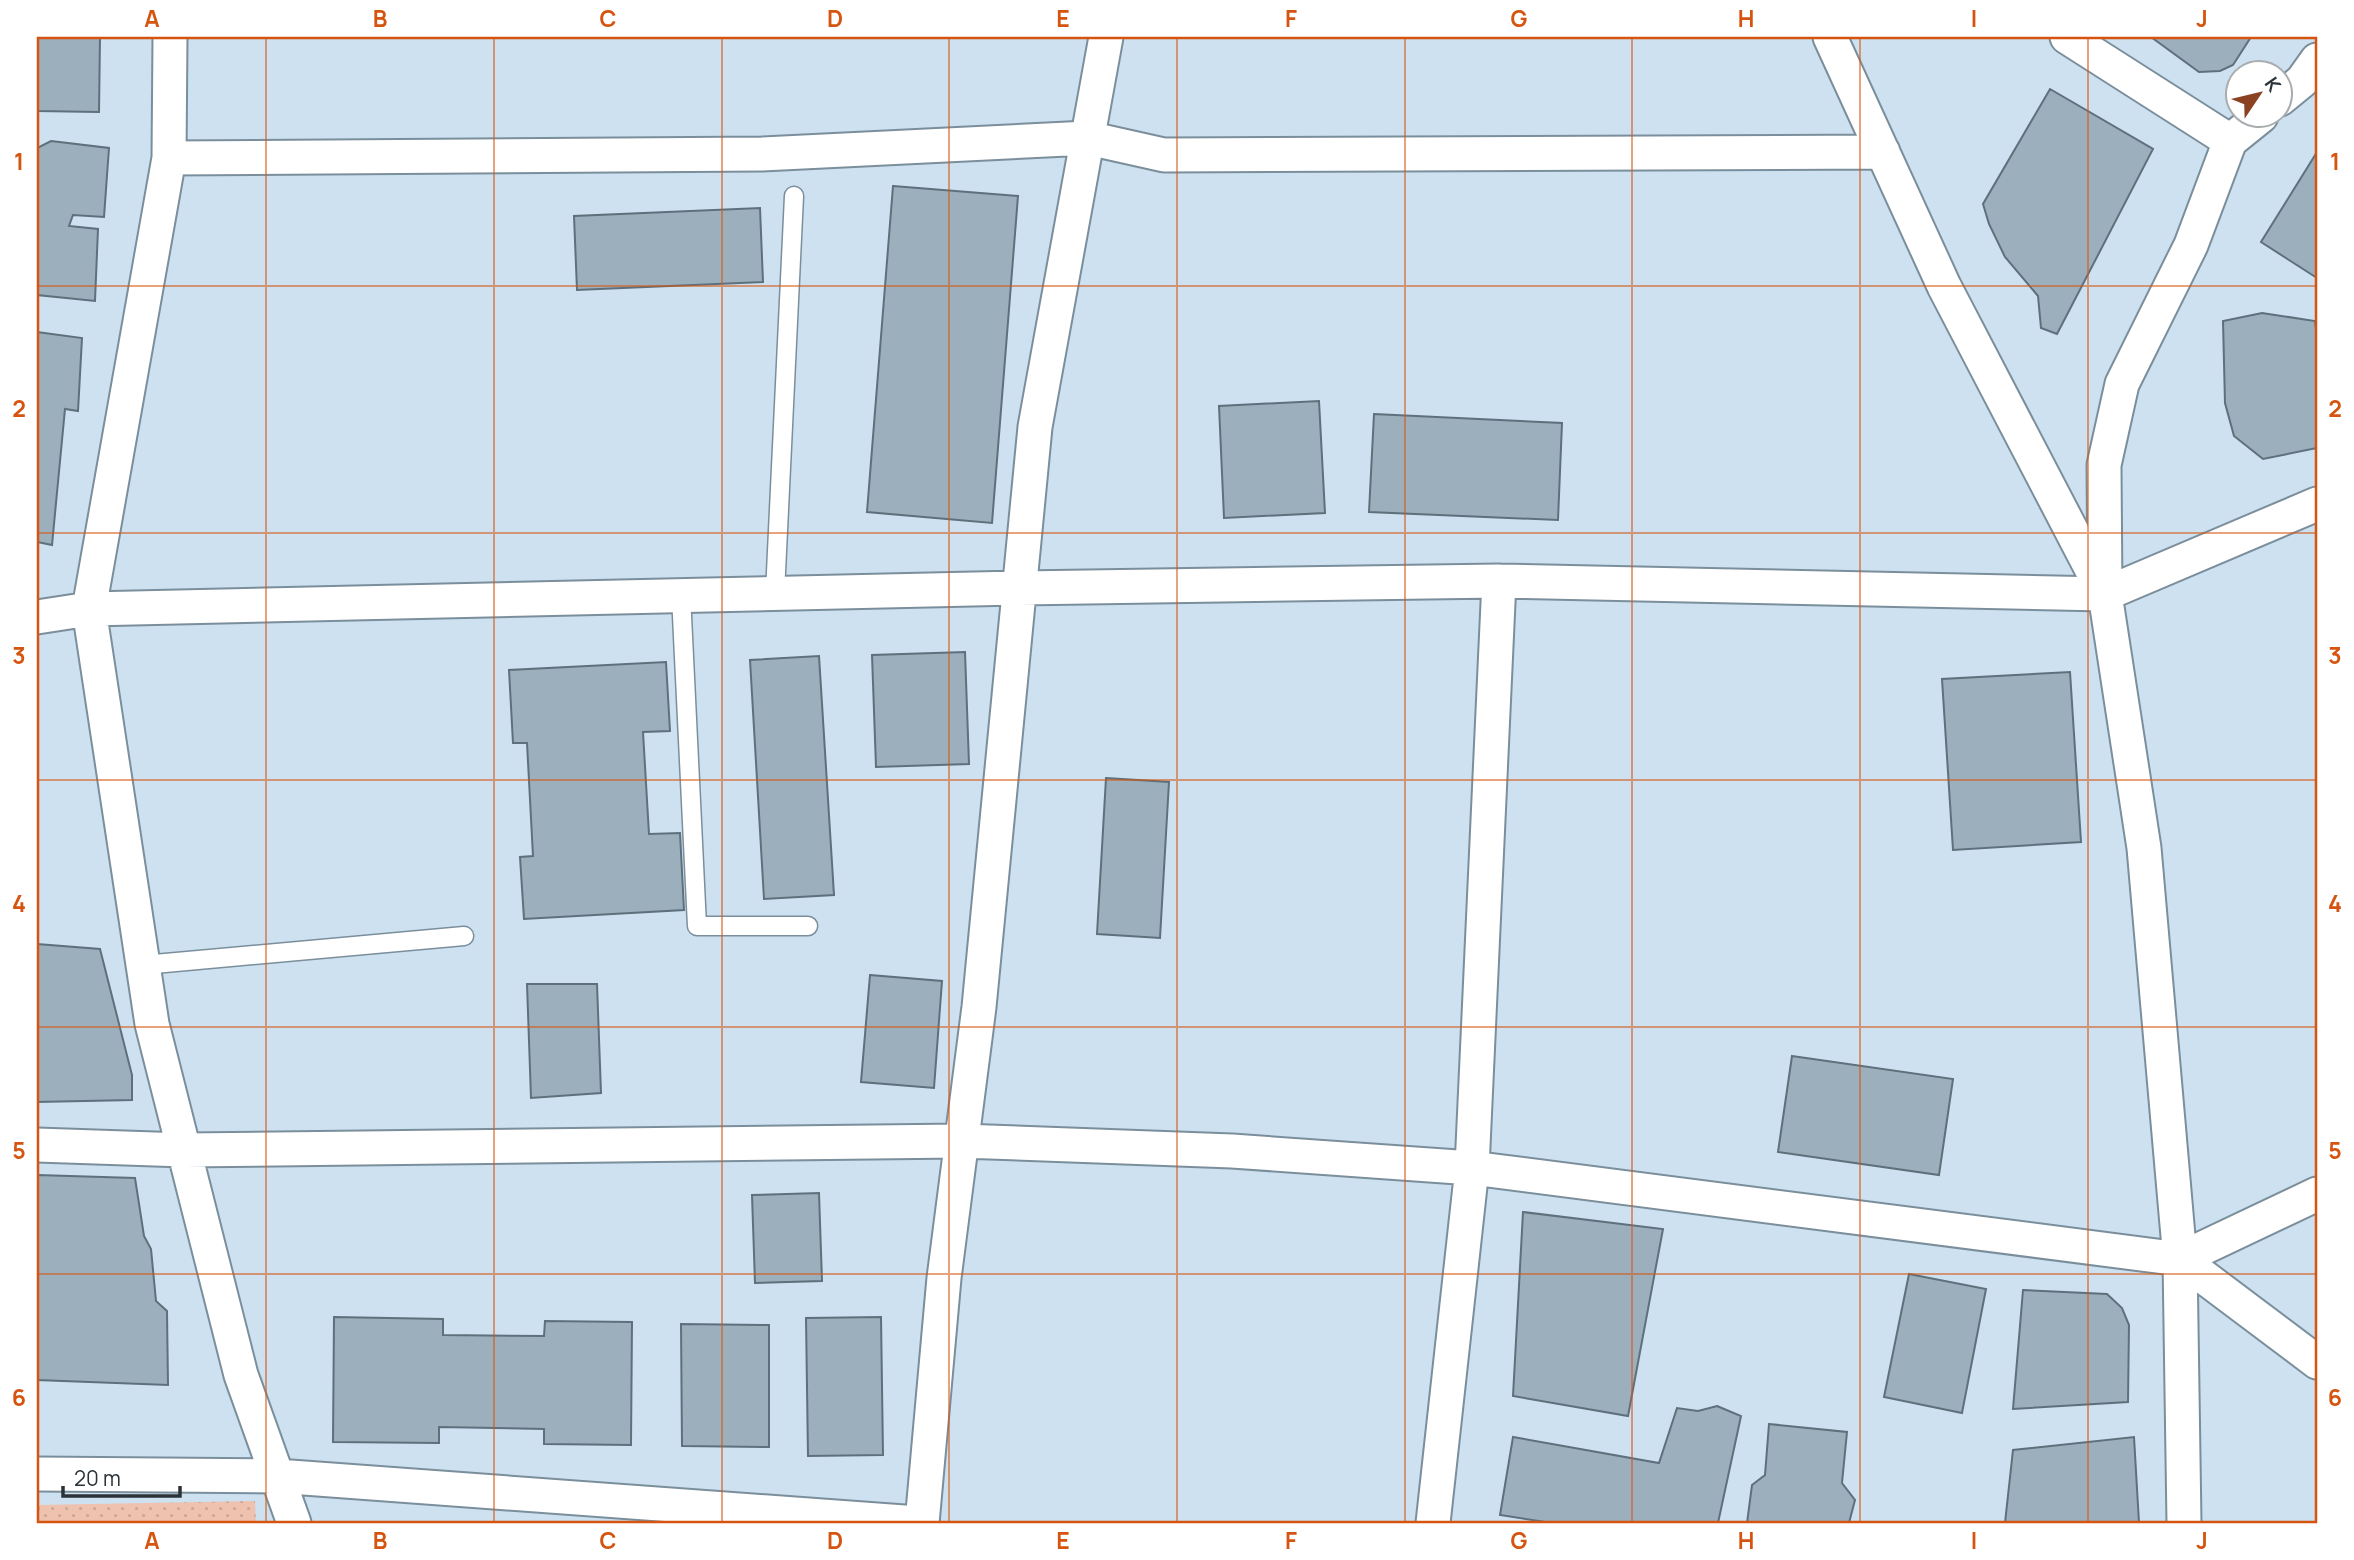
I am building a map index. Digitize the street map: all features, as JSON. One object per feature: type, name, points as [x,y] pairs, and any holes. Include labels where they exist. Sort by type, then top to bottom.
[{"type":"street","points":[[170,37],[169,158],[89,609],[152,1024],[241,1375],[294,1523]]},
{"type":"street","points":[[37,1474],[277,1476],[920,1523],[943,1278],[979,1007],[1035,427],[1106,37]]},
{"type":"street","points":[[1830,37],[1944,286],[2105,594]]},
{"type":"street","points":[[2067,37],[2230,141]]},
{"type":"street","points":[[2294,88],[2317,60]]},
{"type":"street","points":[[2184,1523],[2180,1259],[2144,848],[2105,594],[2104,465],[2122,384],[2191,245],[2230,141],[2244,130]]},
{"type":"street","points":[[169,158],[762,154],[1088,138],[1164,155],[1883,152]]},
{"type":"street","points":[[37,617],[89,609],[1020,587],[1499,581],[2105,594],[2317,505]]},
{"type":"street","points":[[1433,1523],[1472,1168],[1499,581]]},
{"type":"street","points":[[37,1145],[184,1150],[961,1141],[1232,1151],[1472,1168],[2180,1259],[2317,1362]]},
{"type":"street","points":[[2180,1259],[2317,1194]]},
{"type":"lane","points":[[775,593],[794,196]]},
{"type":"lane","points":[[681,595],[697,926],[808,926]]},
{"type":"lane","points":[[143,965],[464,936]]},
{"type":"shaded area","points":[[255,1501],[256,1523],[37,1523],[37,1505]]},
{"type":"building","points":[[37,37],[100,37],[99,112],[37,111]]},
{"type":"building","points":[[2151,37],[2251,37],[2236,60],[2224,60],[2224,69],[2199,72]]},
{"type":"building","points":[[2050,89],[2153,149],[2057,334],[2041,328],[2038,296],[2005,257],[1989,224],[1983,204]]},
{"type":"building","points":[[51,141],[109,148],[104,217],[73,215],[69,226],[98,229],[95,301],[37,295],[37,148]]},
{"type":"building","points":[[2317,152],[2317,278],[2261,242]]},
{"type":"building","points":[[893,186],[1018,196],[992,523],[867,512]]},
{"type":"building","points":[[760,208],[763,282],[577,290],[574,216]]},
{"type":"building","points":[[2262,313],[2315,321],[2317,338],[2317,448],[2263,459],[2234,436],[2225,403],[2223,321]]},
{"type":"building","points":[[37,332],[82,338],[78,411],[65,409],[52,545],[37,542]]},
{"type":"building","points":[[1319,401],[1325,513],[1224,518],[1219,406]]},
{"type":"building","points":[[1374,414],[1562,423],[1558,520],[1369,512]]},
{"type":"building","points":[[965,652],[969,764],[876,767],[872,655]]},
{"type":"building","points":[[819,656],[834,895],[764,899],[750,660]]},
{"type":"building","points":[[666,662],[670,731],[643,732],[649,834],[680,833],[684,910],[524,919],[520,857],[533,856],[527,743],[513,743],[509,670]]},
{"type":"building","points":[[2070,672],[2081,842],[1953,850],[1942,679]]},
{"type":"building","points":[[1106,778],[1169,782],[1160,938],[1097,934]]},
{"type":"building","points":[[37,944],[100,949],[132,1075],[132,1100],[37,1102]]},
{"type":"building","points":[[870,975],[942,981],[934,1088],[861,1082]]},
{"type":"building","points":[[527,984],[597,984],[601,1093],[531,1098]]},
{"type":"building","points":[[1792,1056],[1953,1079],[1939,1175],[1778,1152]]},
{"type":"building","points":[[37,1175],[135,1178],[144,1236],[151,1249],[156,1301],[167,1311],[168,1385],[37,1380]]},
{"type":"building","points":[[819,1193],[822,1281],[755,1283],[752,1195]]},
{"type":"building","points":[[1523,1212],[1663,1229],[1628,1416],[1513,1396]]},
{"type":"building","points":[[1909,1274],[1986,1289],[1962,1413],[1884,1397]]},
{"type":"building","points":[[2023,1290],[2107,1294],[2122,1308],[2129,1325],[2128,1402],[2013,1409]]},
{"type":"building","points":[[334,1317],[443,1319],[443,1335],[544,1336],[545,1321],[632,1322],[631,1445],[544,1444],[544,1429],[439,1427],[439,1443],[333,1442]]},
{"type":"building","points":[[881,1317],[883,1455],[808,1456],[806,1318]]},
{"type":"building","points":[[681,1324],[769,1325],[769,1447],[682,1446]]},
{"type":"building","points":[[1717,1406],[1741,1416],[1718,1523],[1552,1523],[1500,1515],[1513,1437],[1659,1463],[1677,1408],[1698,1411]]},
{"type":"building","points":[[1769,1424],[1847,1432],[1842,1483],[1855,1500],[1849,1523],[1747,1523],[1752,1485],[1765,1475]]},
{"type":"building","points":[[2134,1437],[2139,1523],[2005,1523],[2013,1450]]}]
